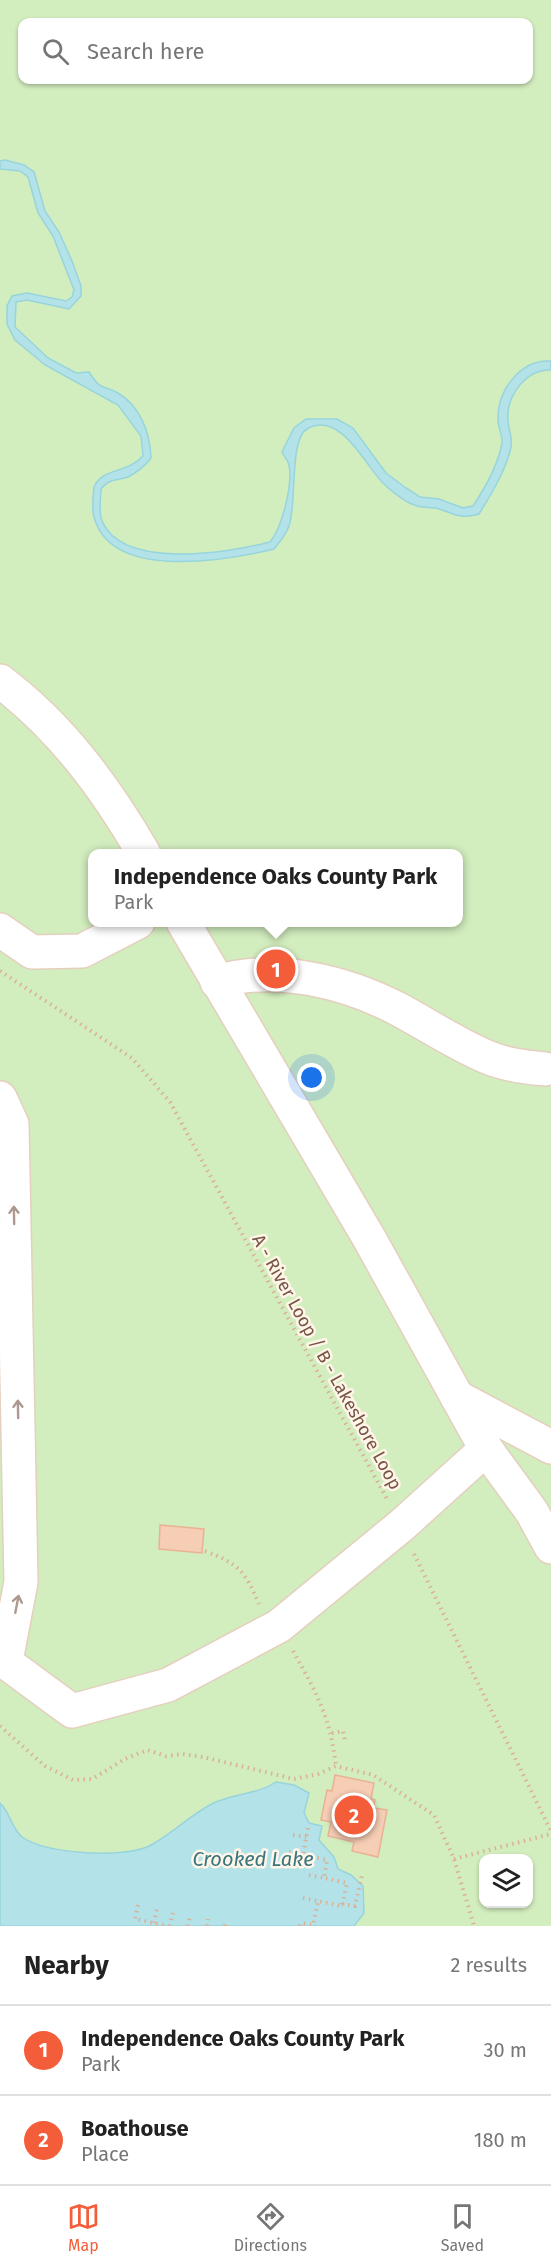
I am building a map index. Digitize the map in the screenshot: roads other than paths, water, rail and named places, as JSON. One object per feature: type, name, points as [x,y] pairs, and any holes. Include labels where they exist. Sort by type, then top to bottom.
[{"type":"lane","points":[[0,681],[22,697],[70,746],[119,812],[141,849]]},
{"type":"lane","points":[[0,932],[32,952],[82,951],[128,927]]},
{"type":"lane","points":[[186,927],[369,1238],[486,1449],[542,1503],[551,1547]]},
{"type":"lane","points":[[217,982],[237,976],[259,974],[308,979],[350,989],[397,1008],[489,1058],[516,1066],[545,1069]]},
{"type":"lane","points":[[0,1098],[12,1124],[21,1582],[3,1660],[72,1711],[168,1685],[279,1626],[402,1525],[486,1449]]},
{"type":"lane","points":[[457,1397],[551,1448]]},
{"type":"water","points":[[5,160],[24,165],[34,172],[45,211],[59,232],[81,286],[81,296],[69,309],[27,300],[16,302],[15,327],[48,358],[76,373],[89,372],[99,385],[126,399],[143,421],[149,439],[151,458],[144,466],[131,475],[110,481],[101,489],[102,521],[114,536],[131,546],[153,552],[178,554],[229,550],[270,542],[279,527],[288,494],[289,465],[282,452],[294,428],[306,419],[337,419],[353,428],[386,473],[420,497],[439,499],[463,508],[473,506],[490,476],[500,451],[502,440],[498,423],[499,409],[506,388],[520,371],[530,365],[551,361],[551,370],[533,374],[514,393],[508,411],[511,436],[509,456],[479,514],[461,516],[436,508],[419,507],[408,502],[383,483],[351,442],[341,433],[330,427],[319,425],[307,429],[301,435],[296,459],[289,526],[274,549],[230,558],[176,562],[127,553],[108,541],[94,519],[94,487],[103,476],[130,466],[143,456],[141,436],[118,405],[45,365],[15,340],[7,324],[7,306],[12,296],[27,293],[66,301],[72,297],[74,290],[53,236],[38,213],[28,177],[20,171],[0,169],[0,161]]},
{"type":"water","name":"Crooked Lake","points":[[276,1782],[294,1785],[309,1793],[304,1813],[309,1823],[322,1826],[319,1840],[334,1857],[338,1869],[351,1875],[363,1886],[364,1913],[354,1926],[0,1926],[0,1803],[18,1833],[33,1843],[84,1853],[120,1852],[147,1847],[216,1802],[262,1789]]},
{"type":"place","name":"Independence Oaks County Park","points":[[276,969]]},
{"type":"place","name":"Boathouse","points":[[354,1815]]}]
